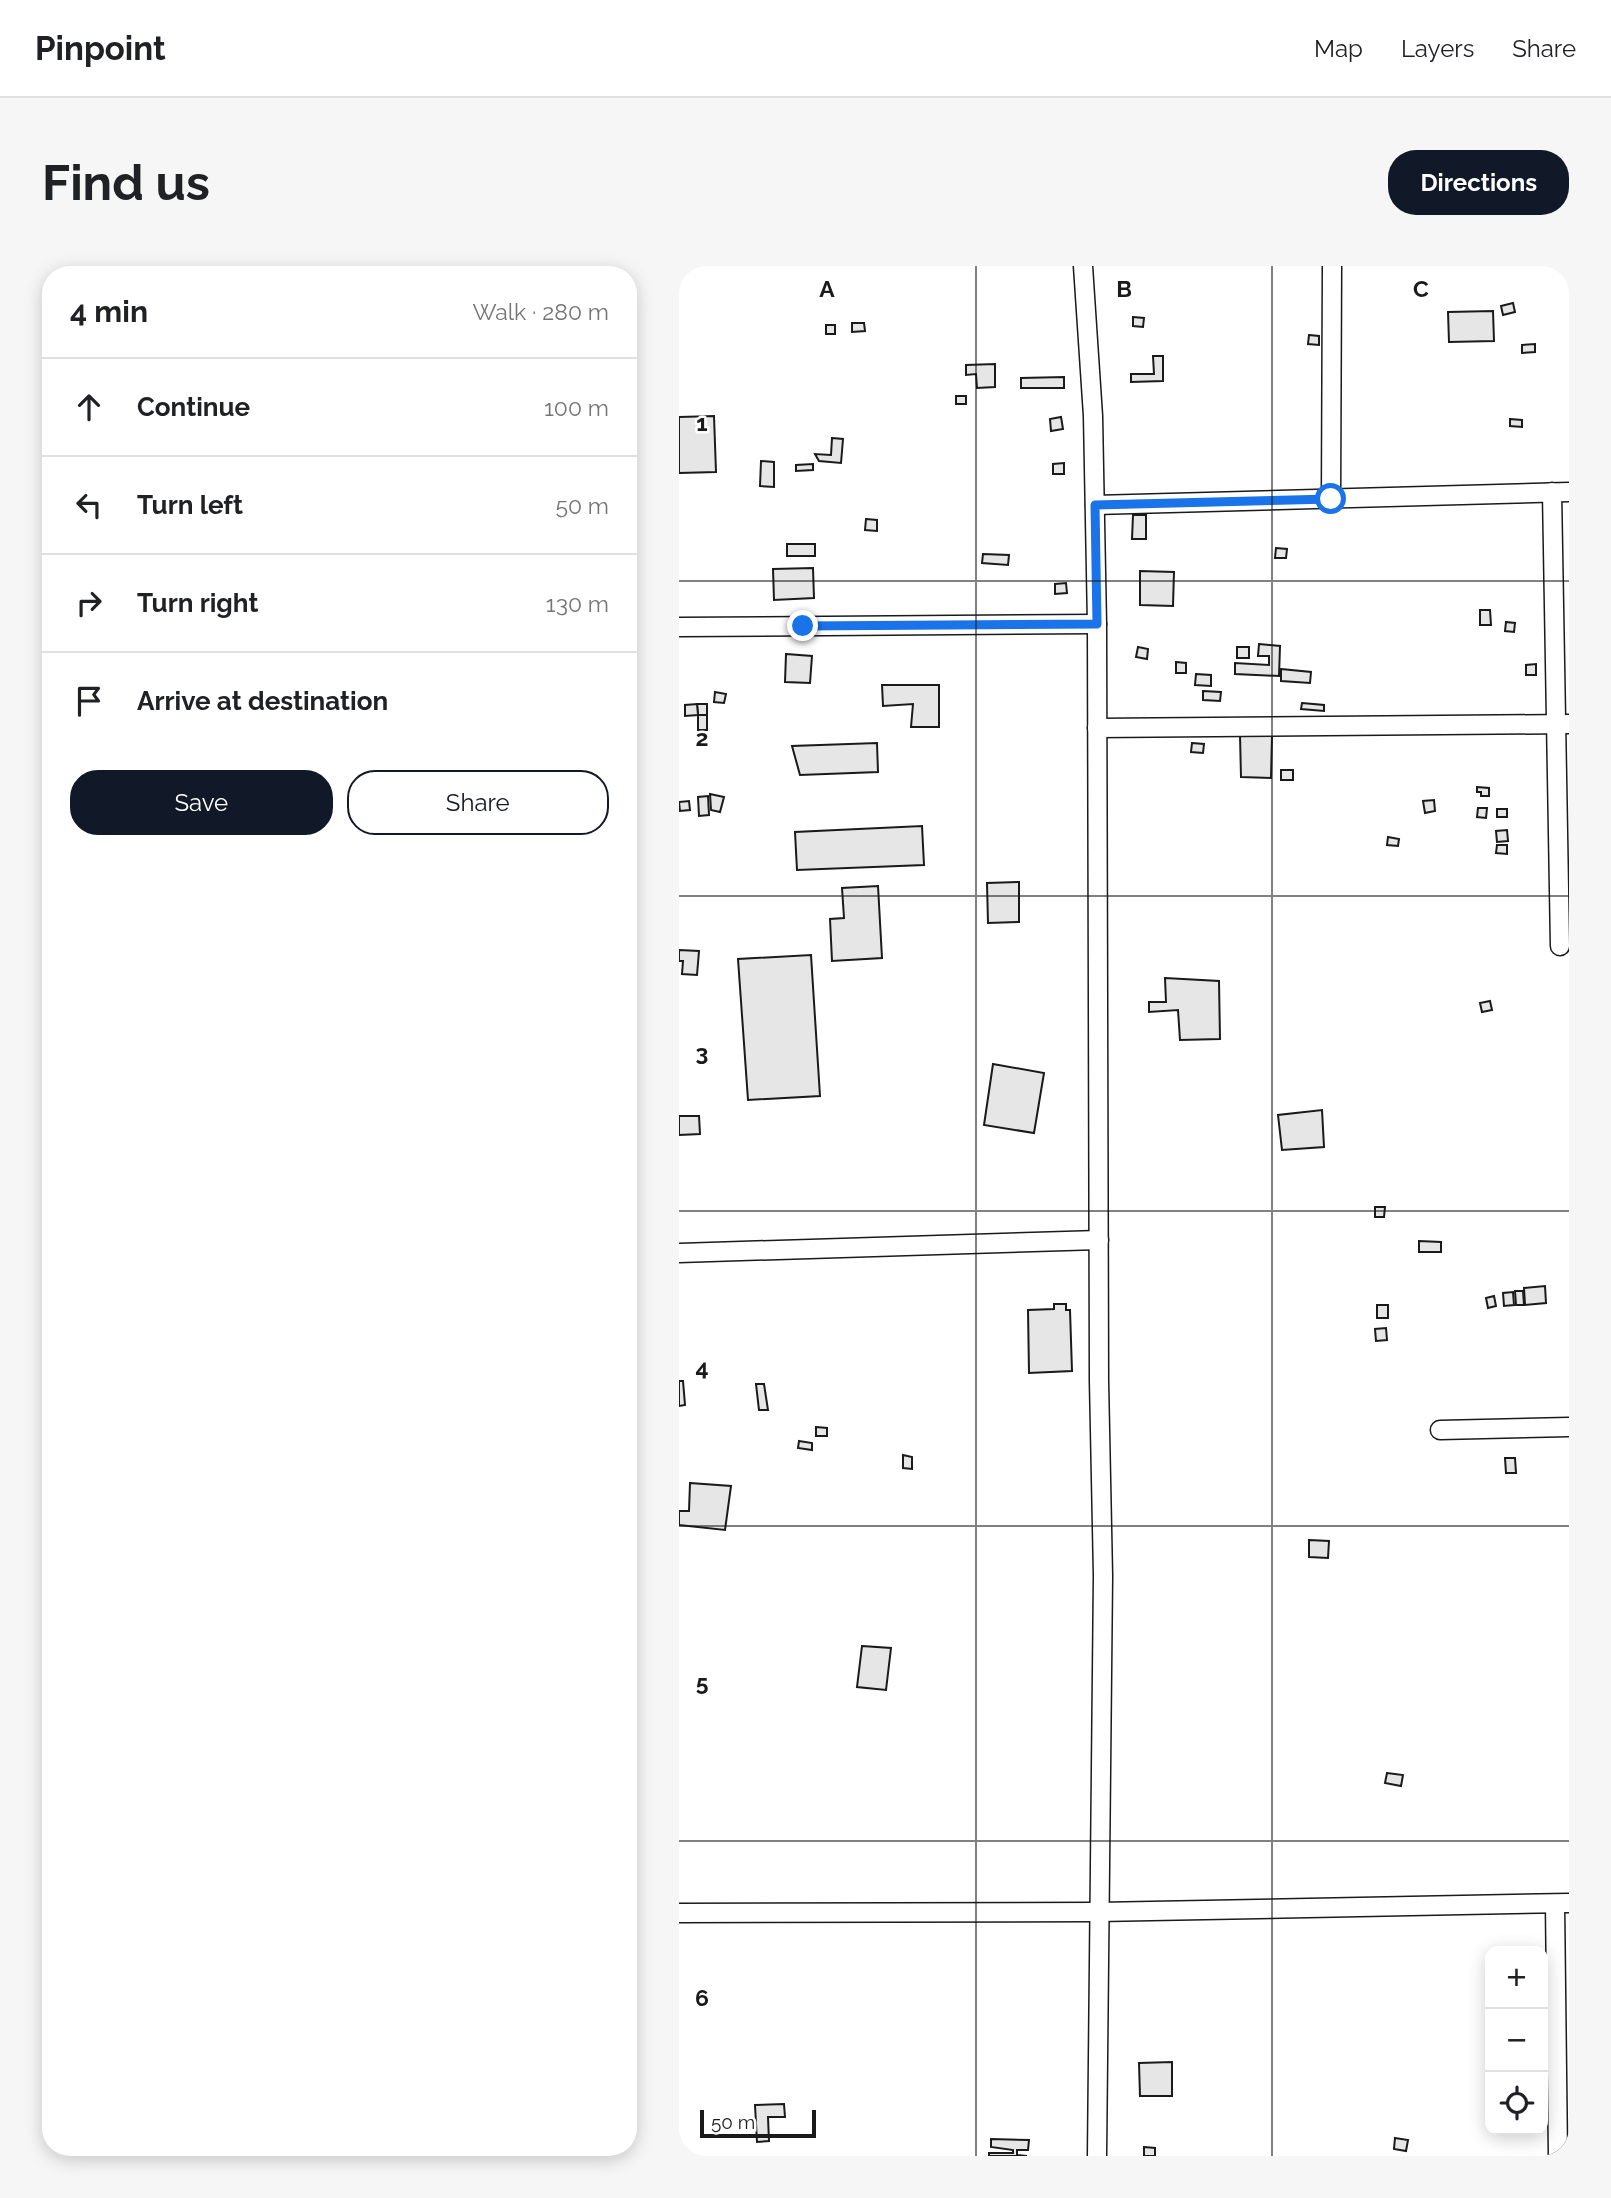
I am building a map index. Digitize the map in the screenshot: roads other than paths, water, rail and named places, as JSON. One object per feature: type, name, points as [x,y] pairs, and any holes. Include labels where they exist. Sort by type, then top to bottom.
[{"type":"street","points":[[1083,266],[1093,416],[1097,624],[1099,1381],[1103,1576],[1097,2156]]},
{"type":"street","points":[[1331,499],[1332,266]]},
{"type":"street","points":[[1095,505],[1561,492],[1560,946]]},
{"type":"street","points":[[679,627],[1097,624]]},
{"type":"street","points":[[1097,728],[1562,724]]},
{"type":"street","points":[[679,1253],[1099,1240]]},
{"type":"street","points":[[1440,1430],[1569,1427]]},
{"type":"street","points":[[679,1913],[1098,1912],[1562,1904],[1557,2156]]}]
